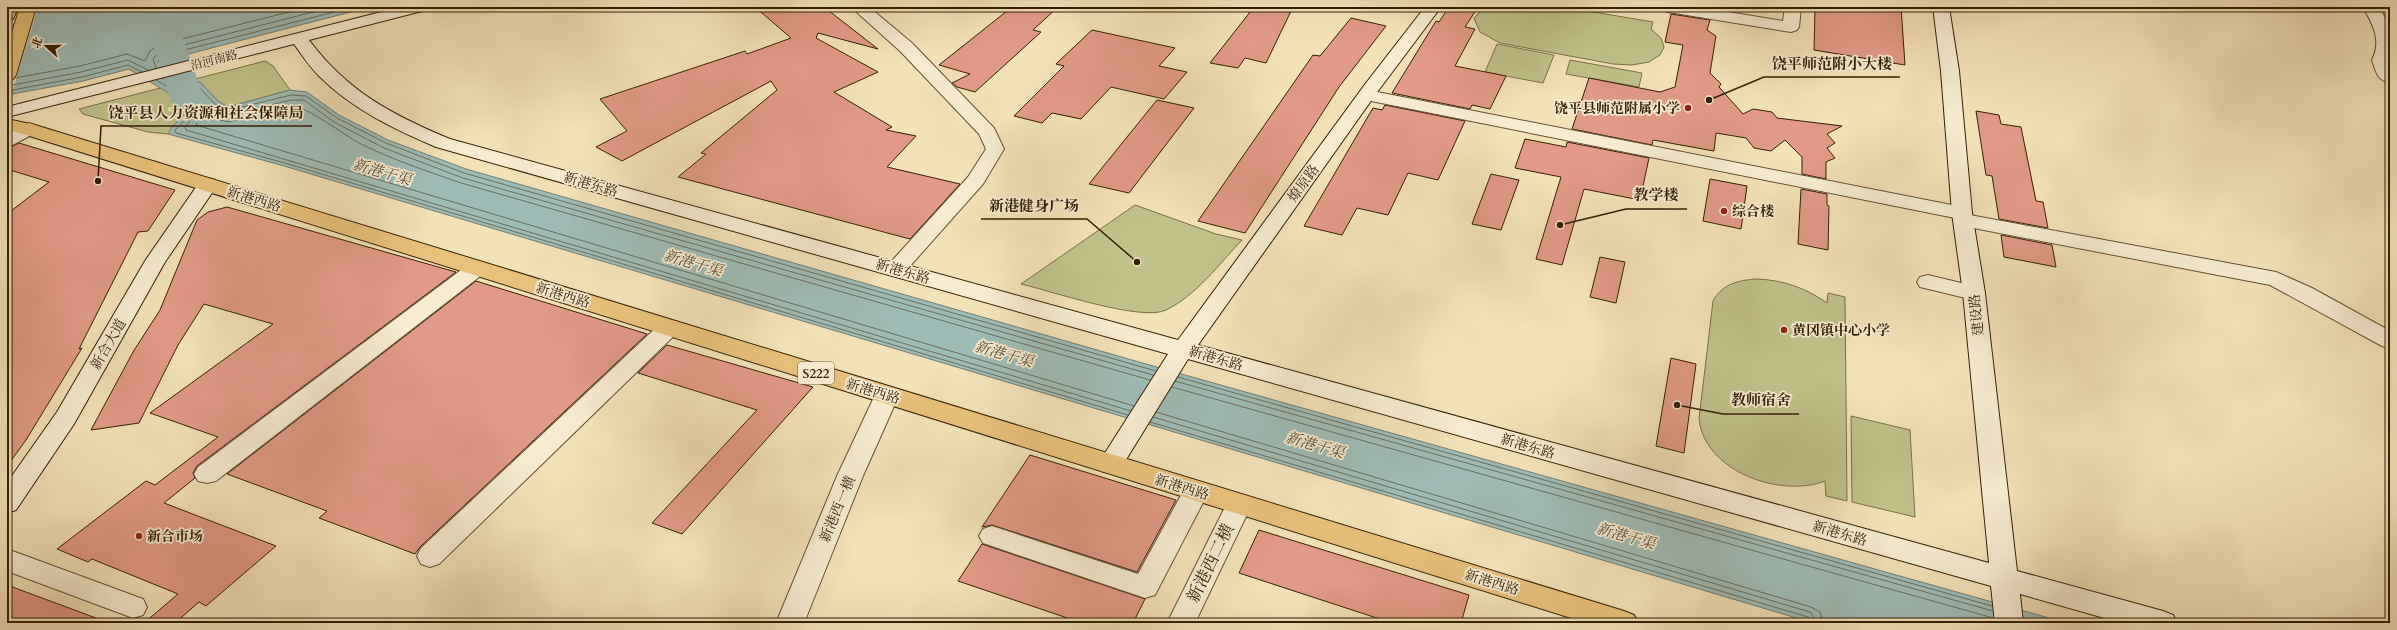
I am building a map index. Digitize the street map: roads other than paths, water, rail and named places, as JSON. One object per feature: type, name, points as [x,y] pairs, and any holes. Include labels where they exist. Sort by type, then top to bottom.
[{"type":"main road","points":[[7,16],[10,7]]},
{"type":"main road","points":[[7,75],[28,7]]},
{"type":"main road","name":"沿河南路","points":[[7,112],[420,7]]},
{"type":"main road","points":[[859,7],[906,46],[987,132],[995,149],[976,180],[896,269]]},
{"type":"main road","name":"燎原路","points":[[1110,464],[1179,355],[1367,94],[1433,7]]},
{"type":"main road","points":[[1668,7],[1693,9],[1791,27],[1793,7]]},
{"type":"main road","name":"建设路","points":[[1941,7],[1950,71],[1962,216],[1974,293],[2008,623]]},
{"type":"main road","points":[[2371,7],[2386,33],[2387,50],[2382,60],[2385,75],[2390,78]]},
{"type":"main road","points":[[2386,7],[2390,10]]},
{"type":"main road","name":"新港东路","points":[[298,38],[324,71],[360,100],[381,115],[443,143],[896,269],[1179,355],[2163,623]]},
{"type":"main road","points":[[1367,94],[2276,279],[2390,341]]},
{"type":"main road","name":"新港西路","points":[[7,124],[208,184],[476,269],[670,327],[1624,623]]},
{"type":"main road","points":[[7,142],[29,130]]},
{"type":"main road","name":"新合大道","points":[[7,503],[66,418],[155,261],[208,184]]},
{"type":"main road","points":[[207,474],[476,269]]},
{"type":"main road","points":[[1928,282],[1974,293]]},
{"type":"main road","points":[[430,556],[670,327]]},
{"type":"main road","name":"新港西一横","points":[[790,623],[850,476],[887,395]]},
{"type":"main road","points":[[992,536],[1145,587],[1196,491]]},
{"type":"main road","name":"新港西二横","points":[[1180,623],[1238,504]]},
{"type":"main road","points":[[7,560],[133,607]]},
{"type":"water","name":"新港干渠","points":[[7,7],[370,7],[161,61],[201,83],[218,101],[228,107],[290,90],[307,92],[339,115],[388,140],[466,169],[1153,366],[2067,623],[1813,623],[284,166],[168,134],[171,128],[186,113],[175,97],[129,69],[83,81],[7,95]]},
{"type":"waterway","name":"新港干渠","points":[[157,7],[188,102],[202,114]]},
{"type":"place","name":"饶平师范附小大楼","points":[[1709,100]]},
{"type":"place","name":"饶平县师范附属小学","points":[[1688,108]]},
{"type":"place","name":"饶平县人力资源和社会保障局","points":[[98,181]]},
{"type":"place","name":"综合楼","points":[[1724,211]]},
{"type":"place","name":"教学楼","points":[[1560,225]]},
{"type":"place","name":"新港健身广场","points":[[1137,262]]},
{"type":"place","name":"黄冈镇中心小学","points":[[1784,330]]},
{"type":"place","name":"教师宿舍","points":[[1677,405]]},
{"type":"place","name":"新合市场","points":[[139,536]]}]
